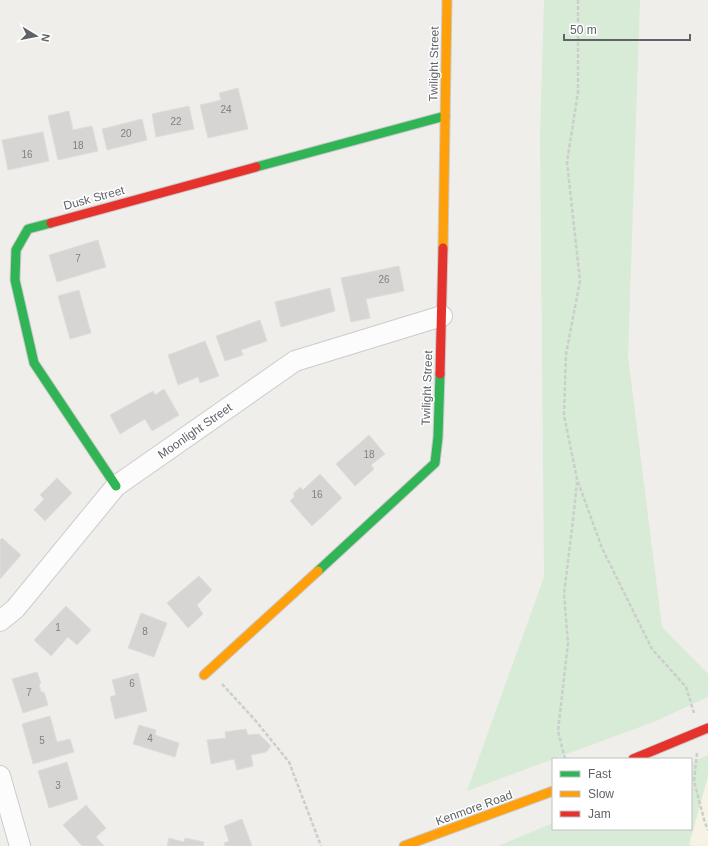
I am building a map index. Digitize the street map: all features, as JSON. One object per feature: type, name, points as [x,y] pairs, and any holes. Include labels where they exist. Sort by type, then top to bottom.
[{"type":"street","name":"Twilight Street","points":[[204,675],[435,462],[438,437],[442,316],[447,0]]},
{"type":"street","name":"Dusk Street","points":[[116,486],[34,363],[14,280],[16,250],[28,229],[445,116]]},
{"type":"street","name":"Moonlight Street","points":[[0,621],[15,609],[116,486],[295,361],[442,316]]},
{"type":"street","points":[[634,758],[704,730]]},
{"type":"street","points":[[0,776],[20,846]]},
{"type":"street","name":"Kenmore Road","points":[[404,846],[430,842],[552,791]]},
{"type":"path","points":[[578,0],[578,92],[567,162],[580,281],[566,354],[564,415],[577,480],[602,548],[652,649],[686,687],[704,730],[694,782],[708,830]]},
{"type":"path","points":[[565,758],[558,731],[568,643],[564,594],[577,480]]},
{"type":"path","points":[[204,675],[222,684],[255,720],[289,762],[321,846]]},
{"type":"shaded area","points":[[708,776],[708,846],[688,845]]},
{"type":"green space","points":[[544,0],[640,0],[628,356],[662,627],[708,674],[708,697],[656,721],[556,758],[552,758],[552,760],[467,791],[544,577],[540,137]]},
{"type":"green space","points":[[708,755],[708,776],[689,845],[692,846],[498,846],[552,823],[552,830],[692,830],[692,763]]},
{"type":"building","points":[[238,88],[248,129],[208,138],[200,105],[221,100],[219,93]]},
{"type":"building","points":[[189,106],[194,129],[156,137],[152,114]]},
{"type":"building","points":[[69,111],[73,130],[92,126],[98,151],[58,160],[48,116]]},
{"type":"building","points":[[142,119],[147,140],[107,150],[102,129]]},
{"type":"building","points":[[43,132],[49,161],[8,170],[2,140]]},
{"type":"building","points":[[98,240],[106,267],[57,282],[49,255]]},
{"type":"building","points":[[399,266],[404,291],[366,299],[370,318],[351,322],[341,278]]},
{"type":"building","points":[[330,288],[335,311],[281,327],[275,302]]},
{"type":"building","points":[[79,290],[91,333],[70,339],[58,296]]},
{"type":"building","points":[[260,320],[267,341],[241,350],[243,355],[225,361],[216,336]]},
{"type":"building","points":[[205,341],[219,376],[200,383],[198,377],[178,385],[168,355]]},
{"type":"building","points":[[164,389],[179,415],[152,431],[145,419],[120,434],[110,415],[153,391],[155,395]]},
{"type":"building","points":[[369,435],[385,454],[371,465],[374,469],[355,486],[336,464]]},
{"type":"building","points":[[320,474],[342,498],[312,526],[290,501],[295,496],[293,494],[300,487],[303,490]]},
{"type":"building","points":[[57,478],[72,493],[45,521],[34,510],[44,499],[40,495]]},
{"type":"building","points":[[2,538],[21,555],[0,579],[0,540]]},
{"type":"building","points":[[199,576],[212,590],[197,605],[203,614],[188,628],[167,603]]},
{"type":"building","points":[[66,606],[91,630],[77,645],[68,637],[51,656],[34,640]]},
{"type":"building","points":[[141,613],[167,623],[154,657],[128,648]]},
{"type":"building","points":[[37,672],[41,683],[39,684],[41,692],[44,692],[48,705],[23,713],[12,679]]},
{"type":"building","points":[[138,673],[147,711],[115,719],[110,697],[116,695],[112,680]]},
{"type":"building","points":[[50,716],[57,742],[70,739],[74,752],[33,764],[22,724]]},
{"type":"building","points":[[139,725],[156,730],[155,735],[179,743],[175,757],[133,744]]},
{"type":"building","points":[[246,729],[248,735],[259,734],[271,746],[266,752],[251,755],[253,766],[237,770],[234,759],[211,764],[207,740],[226,738],[225,732]]},
{"type":"building","points":[[67,762],[78,799],[49,808],[38,771]]},
{"type":"building","points":[[86,805],[106,828],[96,837],[104,846],[82,846],[63,825]]},
{"type":"building","points":[[242,819],[252,846],[225,846],[224,843],[229,841],[224,826]]},
{"type":"building","points":[[169,838],[184,842],[185,838],[204,842],[203,846],[167,846]]},
{"type":"traffic: fast","points":[[256,167],[445,116]]},
{"type":"traffic: fast","points":[[51,223],[28,229],[16,250],[15,280],[34,363],[116,486]]},
{"type":"traffic: fast","points":[[318,571],[435,463],[438,437],[440,374]]},
{"type":"traffic: slow","points":[[443,248],[447,0]]},
{"type":"traffic: slow","points":[[204,675],[318,571]]},
{"type":"traffic: slow","points":[[404,846],[552,791]]},
{"type":"traffic: jam","points":[[51,223],[256,167]]},
{"type":"traffic: jam","points":[[440,374],[443,248]]},
{"type":"traffic: jam","points":[[635,758],[708,728]]}]
